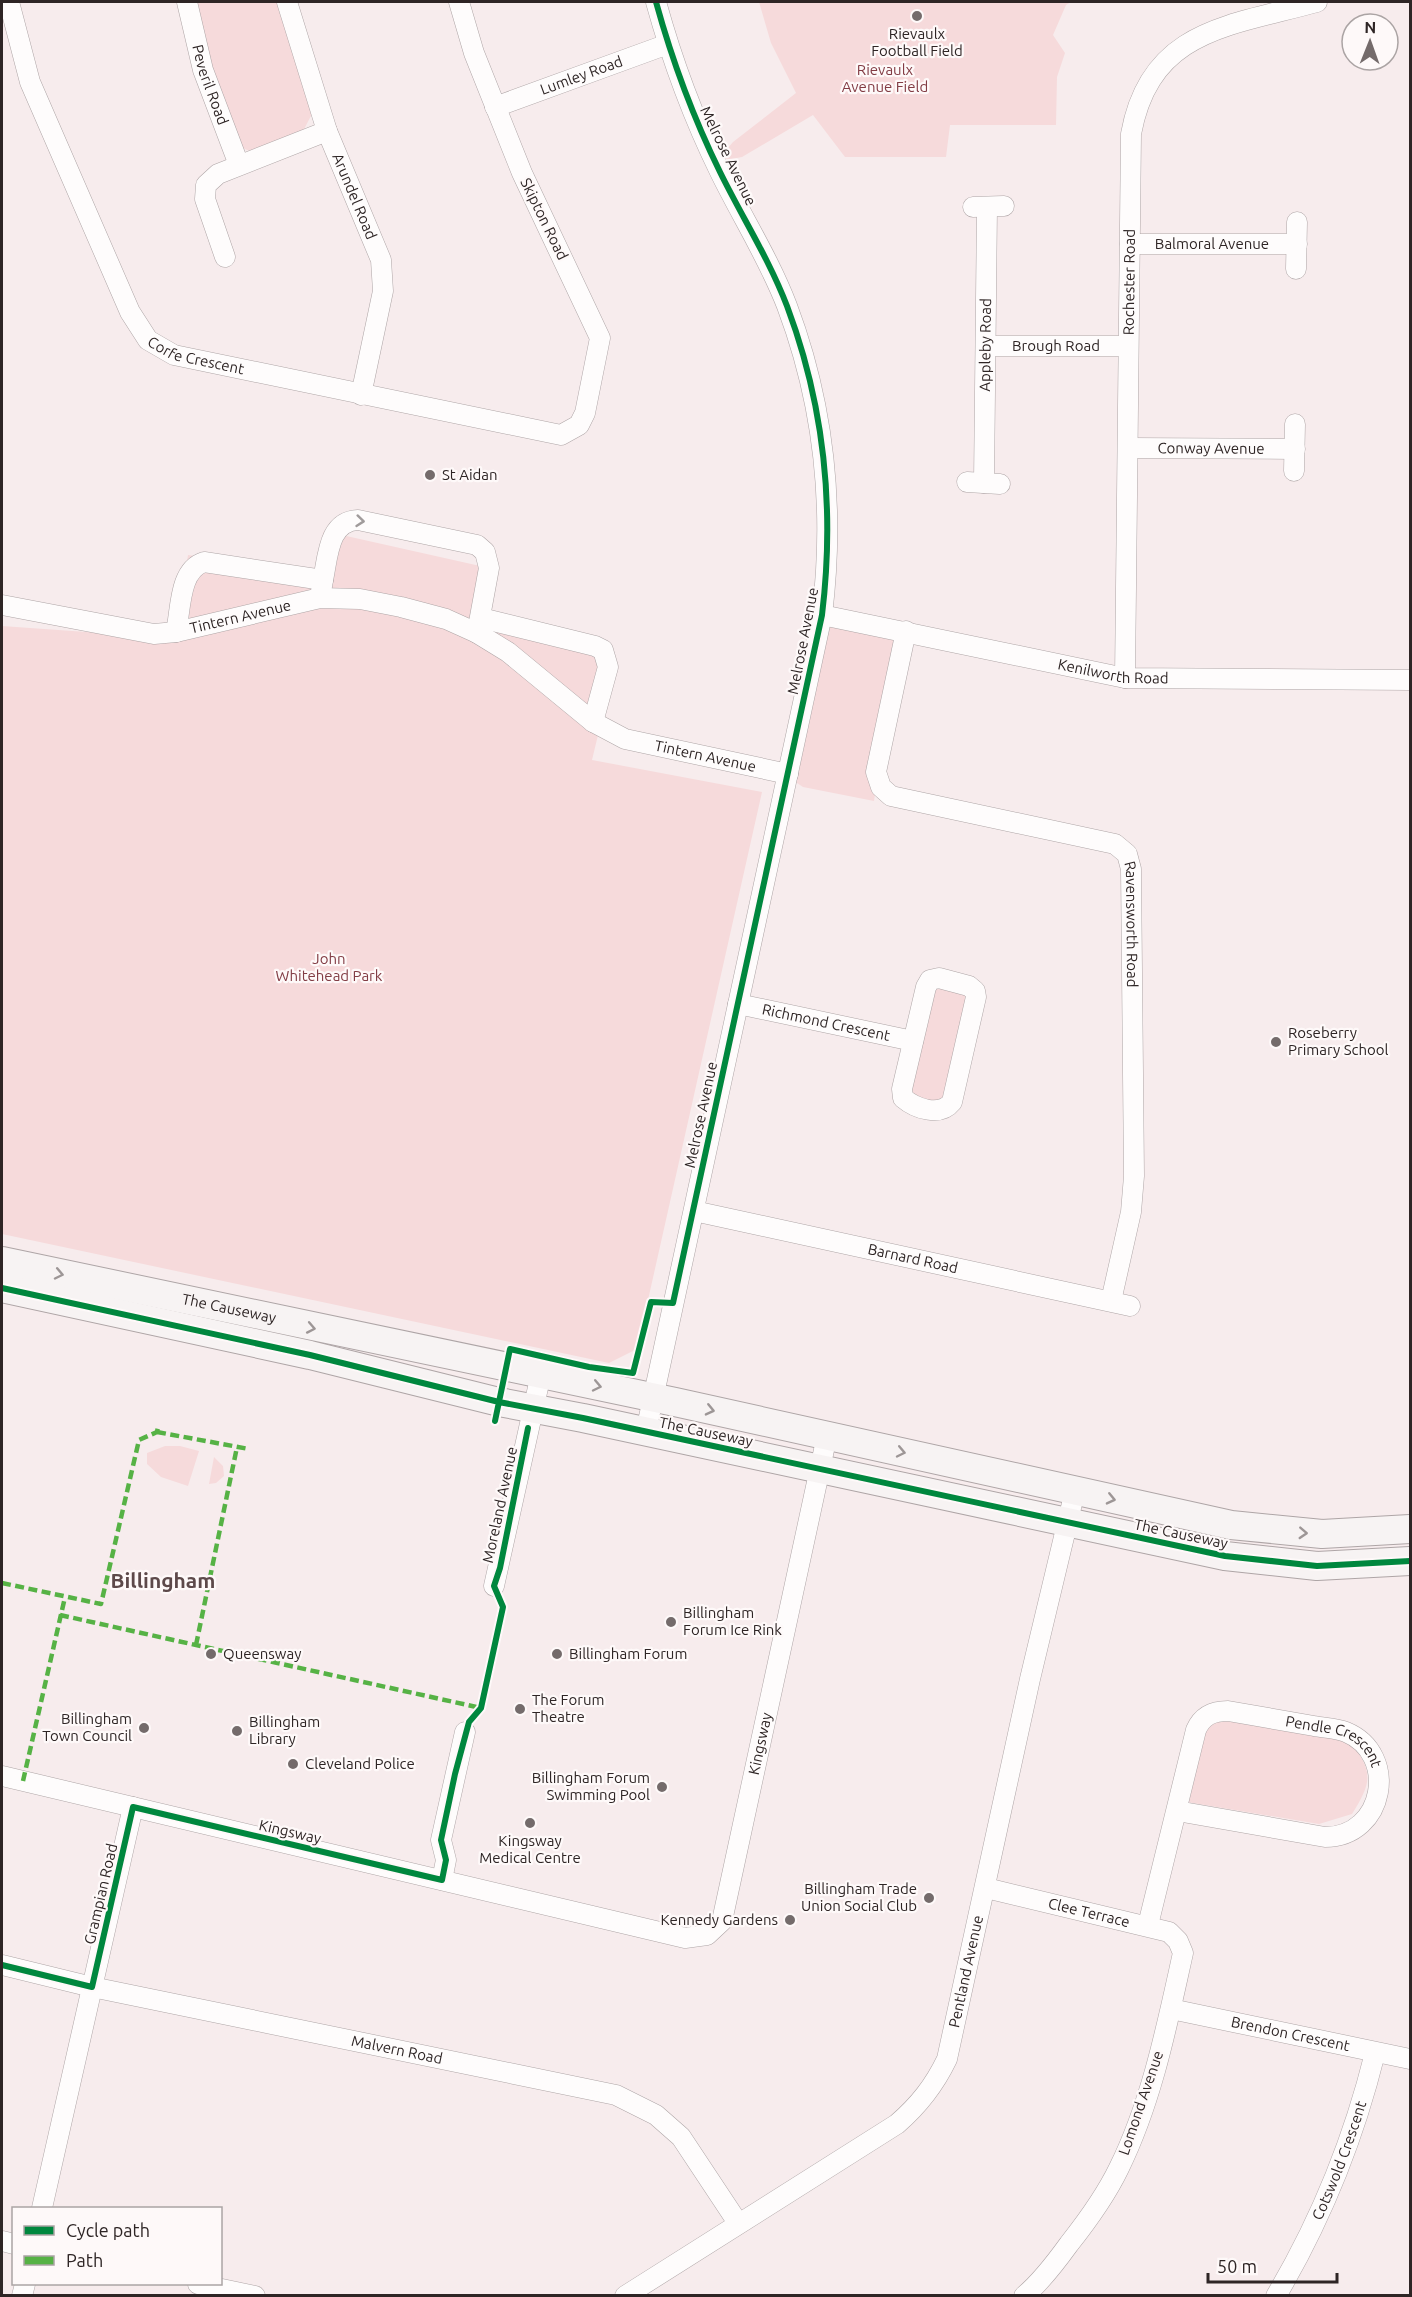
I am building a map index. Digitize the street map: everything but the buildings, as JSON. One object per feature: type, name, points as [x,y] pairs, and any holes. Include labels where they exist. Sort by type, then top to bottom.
[{"type":"street","name":"Corfe Crescent","points":[[9,2],[7,23],[30,82],[130,312],[148,340],[174,355],[550,435],[570,432]]},
{"type":"street","name":"Peveril Road","points":[[187,2],[203,70],[239,165]]},
{"type":"street","name":"Arundel Road","points":[[287,2],[327,131],[381,260],[384,276],[383,291],[361,395]]},
{"type":"street","name":"Skipton Road","points":[[459,2],[474,53],[522,173],[600,338],[585,413],[579,425],[570,432]]},
{"type":"street","name":"Melrose Avenue","points":[[646,1431],[822,615],[827,570],[828,485],[818,410],[786,304],[765,255],[720,171],[668,44],[656,2]]},
{"type":"street","name":"Rochester Road","points":[[1125,678],[1131,134],[1136,108],[1145,84],[1164,61],[1186,43],[1204,33],[1317,2]]},
{"type":"street","name":"Lumley Road","points":[[495,107],[668,44]]},
{"type":"street","points":[[225,257],[205,199],[206,185],[218,174],[327,131]]},
{"type":"street","name":"Appleby Road","points":[[984,483],[988,207]]},
{"type":"street","points":[[1296,269],[1297,222]]},
{"type":"street","name":"Balmoral Avenue","points":[[1130,244],[1297,244]]},
{"type":"street","name":"Brough Road","points":[[986,346],[1128,346]]},
{"type":"street","points":[[1294,471],[1295,424]]},
{"type":"street","name":"Conway Avenue","points":[[1129,448],[1295,449]]},
{"type":"street","points":[[176,632],[187,574],[194,565],[204,562],[321,589],[333,536],[339,525],[349,520],[477,545],[485,552],[489,568],[479,625],[595,646],[603,650],[608,667],[593,722]]},
{"type":"street","name":"Tintern Avenue","points":[[2,604],[132,632],[154,634],[176,632],[321,589],[479,625],[593,722],[625,739],[788,774]]},
{"type":"street","name":"Kenilworth Road","points":[[822,615],[1125,678],[1410,680]]},
{"type":"street","name":"Ravensworth Road","points":[[906,631],[876,772],[881,787],[891,796],[1115,844],[1127,854],[1131,869],[1134,1176],[1120,1304]]},
{"type":"street","points":[[939,978],[969,986],[975,990],[952,1102],[946,1109],[938,1111],[920,1107],[903,1098],[902,1089],[913,1041],[930,980],[939,978]]},
{"type":"street","name":"Richmond Crescent","points":[[738,1004],[913,1041]]},
{"type":"street","name":"Barnard Road","points":[[694,1211],[1120,1304]]},
{"type":"street","name":"The Causeway","points":[[2,1261],[653,1398],[1231,1525],[1284,1532],[1373,1533],[1410,1529]]},
{"type":"street","name":"The Causeway","points":[[2,1289],[310,1355],[533,1409],[646,1431],[1225,1556],[1317,1566],[1410,1561]]},
{"type":"street","name":"Moreland Avenue","points":[[494,1586],[541,1374]]},
{"type":"street","name":"Kingsway","points":[[2,1776],[685,1938],[707,1935],[722,1921],[827,1436]]},
{"type":"street","name":"Pentland Avenue","points":[[625,2295],[897,2124],[919,2104],[936,2083],[947,2059],[1030,1679],[1075,1491]]},
{"type":"street","name":"Pendle Crescent","points":[[1148,1925],[1196,1730],[1201,1720],[1216,1711],[1345,1731],[1365,1745],[1376,1760],[1379,1773],[1377,1795],[1370,1816],[1362,1825],[1341,1837],[1325,1837],[1177,1811]]},
{"type":"street","points":[[442,1880],[447,1860],[441,1840],[465,1732]]},
{"type":"street","name":"Grampian Road","points":[[42,2207],[134,1807]]},
{"type":"street","name":"Clee Terrace","points":[[986,1888],[1148,1925],[1168,1932],[1178,1941],[1183,1953]]},
{"type":"street","name":"Lomond Avenue","points":[[1024,2295],[1061,2254],[1094,2212],[1119,2169],[1134,2134],[1171,2009],[1183,1953]]},
{"type":"street","name":"Malvern Road","points":[[2,1965],[92,1987],[616,2095],[656,2115],[681,2137],[738,2223]]},
{"type":"street","name":"Brendon Crescent","points":[[1171,2009],[1410,2059]]},
{"type":"street","name":"Cotswold Crescent","points":[[1276,2295],[1316,2223],[1333,2184],[1375,2053]]},
{"type":"street","points":[[208,2285],[255,2295]]},
{"type":"green space","points":[[193,2],[279,2],[313,112],[301,135],[254,153],[238,146],[212,75]]},
{"type":"green space","name":"Rievaulx Avenue Field","points":[[759,2],[1071,2],[1066,5],[1053,35],[1065,53],[1057,77],[1056,125],[950,125],[946,157],[845,157],[813,115],[742,157],[716,162],[733,142],[796,93],[771,43]]},
{"type":"green space","name":"John Whitehead Park","points":[[324,531],[498,570],[490,614],[610,648],[604,710],[592,760],[762,792],[637,1349],[609,1363],[2,1234],[2,626],[171,638],[176,632],[188,555],[313,574]]},
{"type":"green space","points":[[825,621],[899,635],[874,801],[803,787],[794,781]]},
{"type":"green space","points":[[930,980],[975,991],[946,1109],[902,1094]]},
{"type":"green space","points":[[165,1446],[180,1446],[199,1451],[188,1486],[161,1477],[147,1464],[147,1453]]},
{"type":"green space","points":[[214,1457],[223,1466],[224,1476],[216,1483],[209,1484]]},
{"type":"green space","points":[[1233,1715],[1348,1737],[1362,1758],[1367,1774],[1364,1791],[1352,1814],[1319,1824],[1181,1801],[1188,1759],[1198,1738],[1217,1721]]},
{"type":"marked path","points":[[2,1583],[101,1604],[139,1440],[157,1432],[158,1427]]},
{"type":"marked path","points":[[157,1432],[249,1449]]},
{"type":"marked path","points":[[196,1645],[237,1447]]},
{"type":"marked path","points":[[23,1781],[65,1597]]},
{"type":"marked path","points":[[60,1615],[481,1708]]},
{"type":"cycle path","points":[[495,1421],[510,1349],[589,1367],[633,1373],[651,1302],[673,1303],[822,615],[827,536],[824,458],[818,420],[800,344],[780,289],[720,172],[692,109],[656,2]]},
{"type":"cycle path","points":[[2,1288],[310,1355],[499,1402],[1225,1556],[1317,1566],[1410,1561]]},
{"type":"cycle path","points":[[2,1965],[92,1987],[133,1807],[442,1880],[446,1860],[441,1840],[455,1774],[469,1722],[481,1708],[503,1607],[494,1586],[500,1568],[528,1428]]},
{"type":"place","name":"Rievaulx Football Field","points":[[917,16]]},
{"type":"place","name":"St Aidan","points":[[430,475]]},
{"type":"place","name":"Roseberry Primary School","points":[[1276,1042]]},
{"type":"place","name":"Billingham Forum Ice Rink","points":[[671,1622]]},
{"type":"place","name":"Queensway","points":[[211,1654]]},
{"type":"place","name":"Billingham Forum","points":[[557,1654]]},
{"type":"place","name":"The Forum Theatre","points":[[520,1709]]},
{"type":"place","name":"Billingham Town Council","points":[[144,1728]]},
{"type":"place","name":"Billingham Library","points":[[237,1731]]},
{"type":"place","name":"Cleveland Police","points":[[293,1764]]},
{"type":"place","name":"Billingham Forum Swimming Pool","points":[[662,1787]]},
{"type":"place","name":"Kingsway Medical Centre","points":[[530,1823]]},
{"type":"place","name":"Billingham Trade Union Social Club","points":[[929,1898]]},
{"type":"place","name":"Kennedy Gardens","points":[[790,1920]]},
{"type":"district","name":"Billingham","points":[[163,1581]]}]
